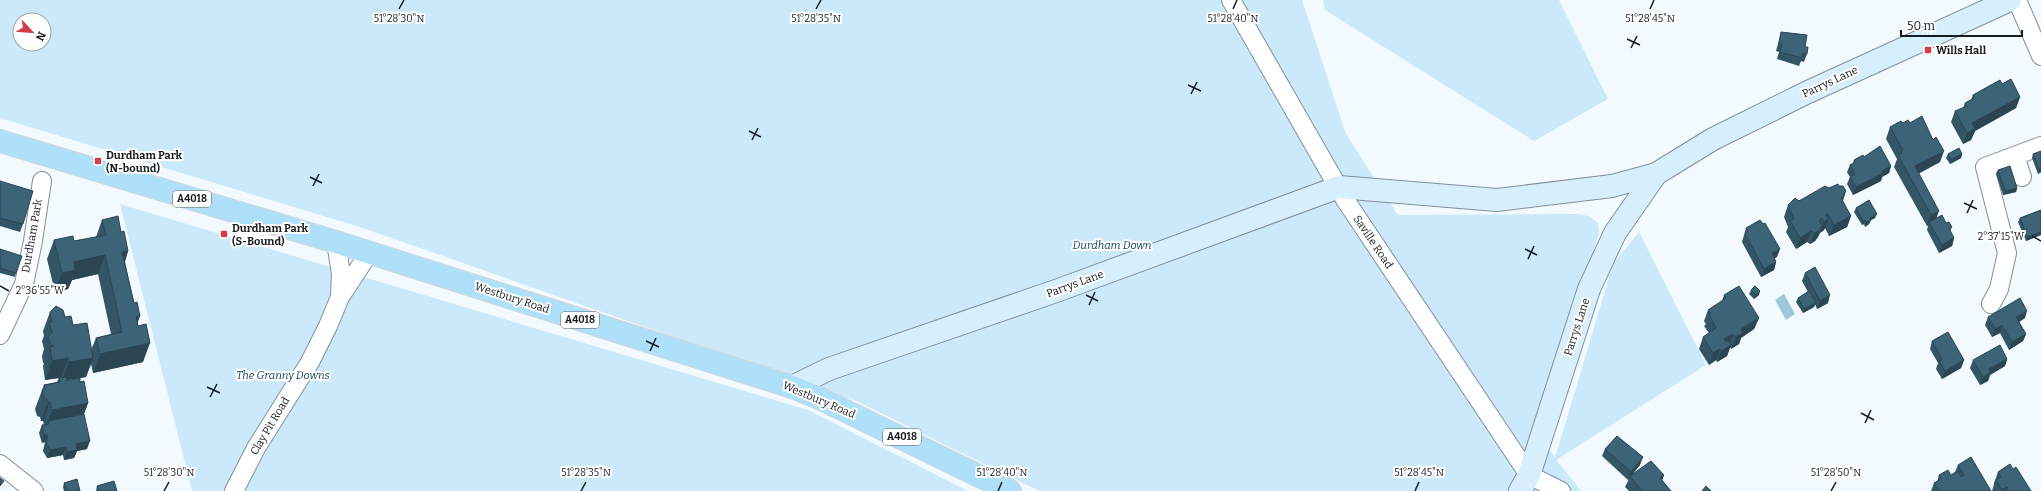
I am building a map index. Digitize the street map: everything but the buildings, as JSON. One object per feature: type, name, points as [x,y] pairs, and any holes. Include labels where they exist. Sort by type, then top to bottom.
[{"type":"main road","name":"Parrys Lane","points":[[792,387],[829,369],[1335,195],[1497,200],[1612,186],[1656,174],[1714,139],[1808,92],[2010,0]]},
{"type":"main road","name":"Westbury Road","points":[[0,141],[336,242],[792,387],[819,398],[1010,491]]},
{"type":"main road","name":"Parrys Lane","points":[[1524,483],[1589,289],[1615,233],[1656,174]]},
{"type":"main road","points":[[819,398],[829,369]]},
{"type":"street","name":"Saville Road","points":[[1231,0],[1335,195],[1524,483]]},
{"type":"street","points":[[2017,0],[2041,56]]},
{"type":"street","points":[[1991,304],[1999,289],[2007,253],[1985,167],[2041,146]]},
{"type":"street","points":[[2015,156],[2022,177]]},
{"type":"street","name":"Durdham Park","points":[[0,335],[24,284],[33,241],[42,181]]},
{"type":"street","name":"Clay Pit Road","points":[[336,242],[341,274],[340,297]]},
{"type":"street","name":"Clay Pit Road","points":[[234,491],[256,448],[310,362],[328,326],[340,297],[369,253]]},
{"type":"street","points":[[0,464],[34,491]]},
{"type":"street","points":[[1524,483],[1561,491]]},
{"type":"green space","name":"Durdham Down","points":[[0,0],[1302,0],[1346,134],[1398,215],[1577,214],[1589,216],[1598,223],[1599,234],[1533,424],[1555,458],[1613,264],[1639,232],[1706,365],[1556,460],[1581,491],[1039,491],[856,401],[363,228],[0,118]]},
{"type":"green space","points":[[1323,0],[1559,0],[1608,99],[1534,141],[1325,10]]},
{"type":"green space","name":"The Granny Downs","points":[[120,204],[808,410],[968,491],[192,491]]},
{"type":"shaded area","points":[[1784,294],[1795,314],[1786,320],[1775,300]]},
{"type":"place","name":"Wills Hall","points":[[1928,50]]},
{"type":"place","name":"Durdham Park (N-bound)","points":[[98,161]]},
{"type":"place","name":"Durdham Park (S-Bound)","points":[[224,234]]}]
